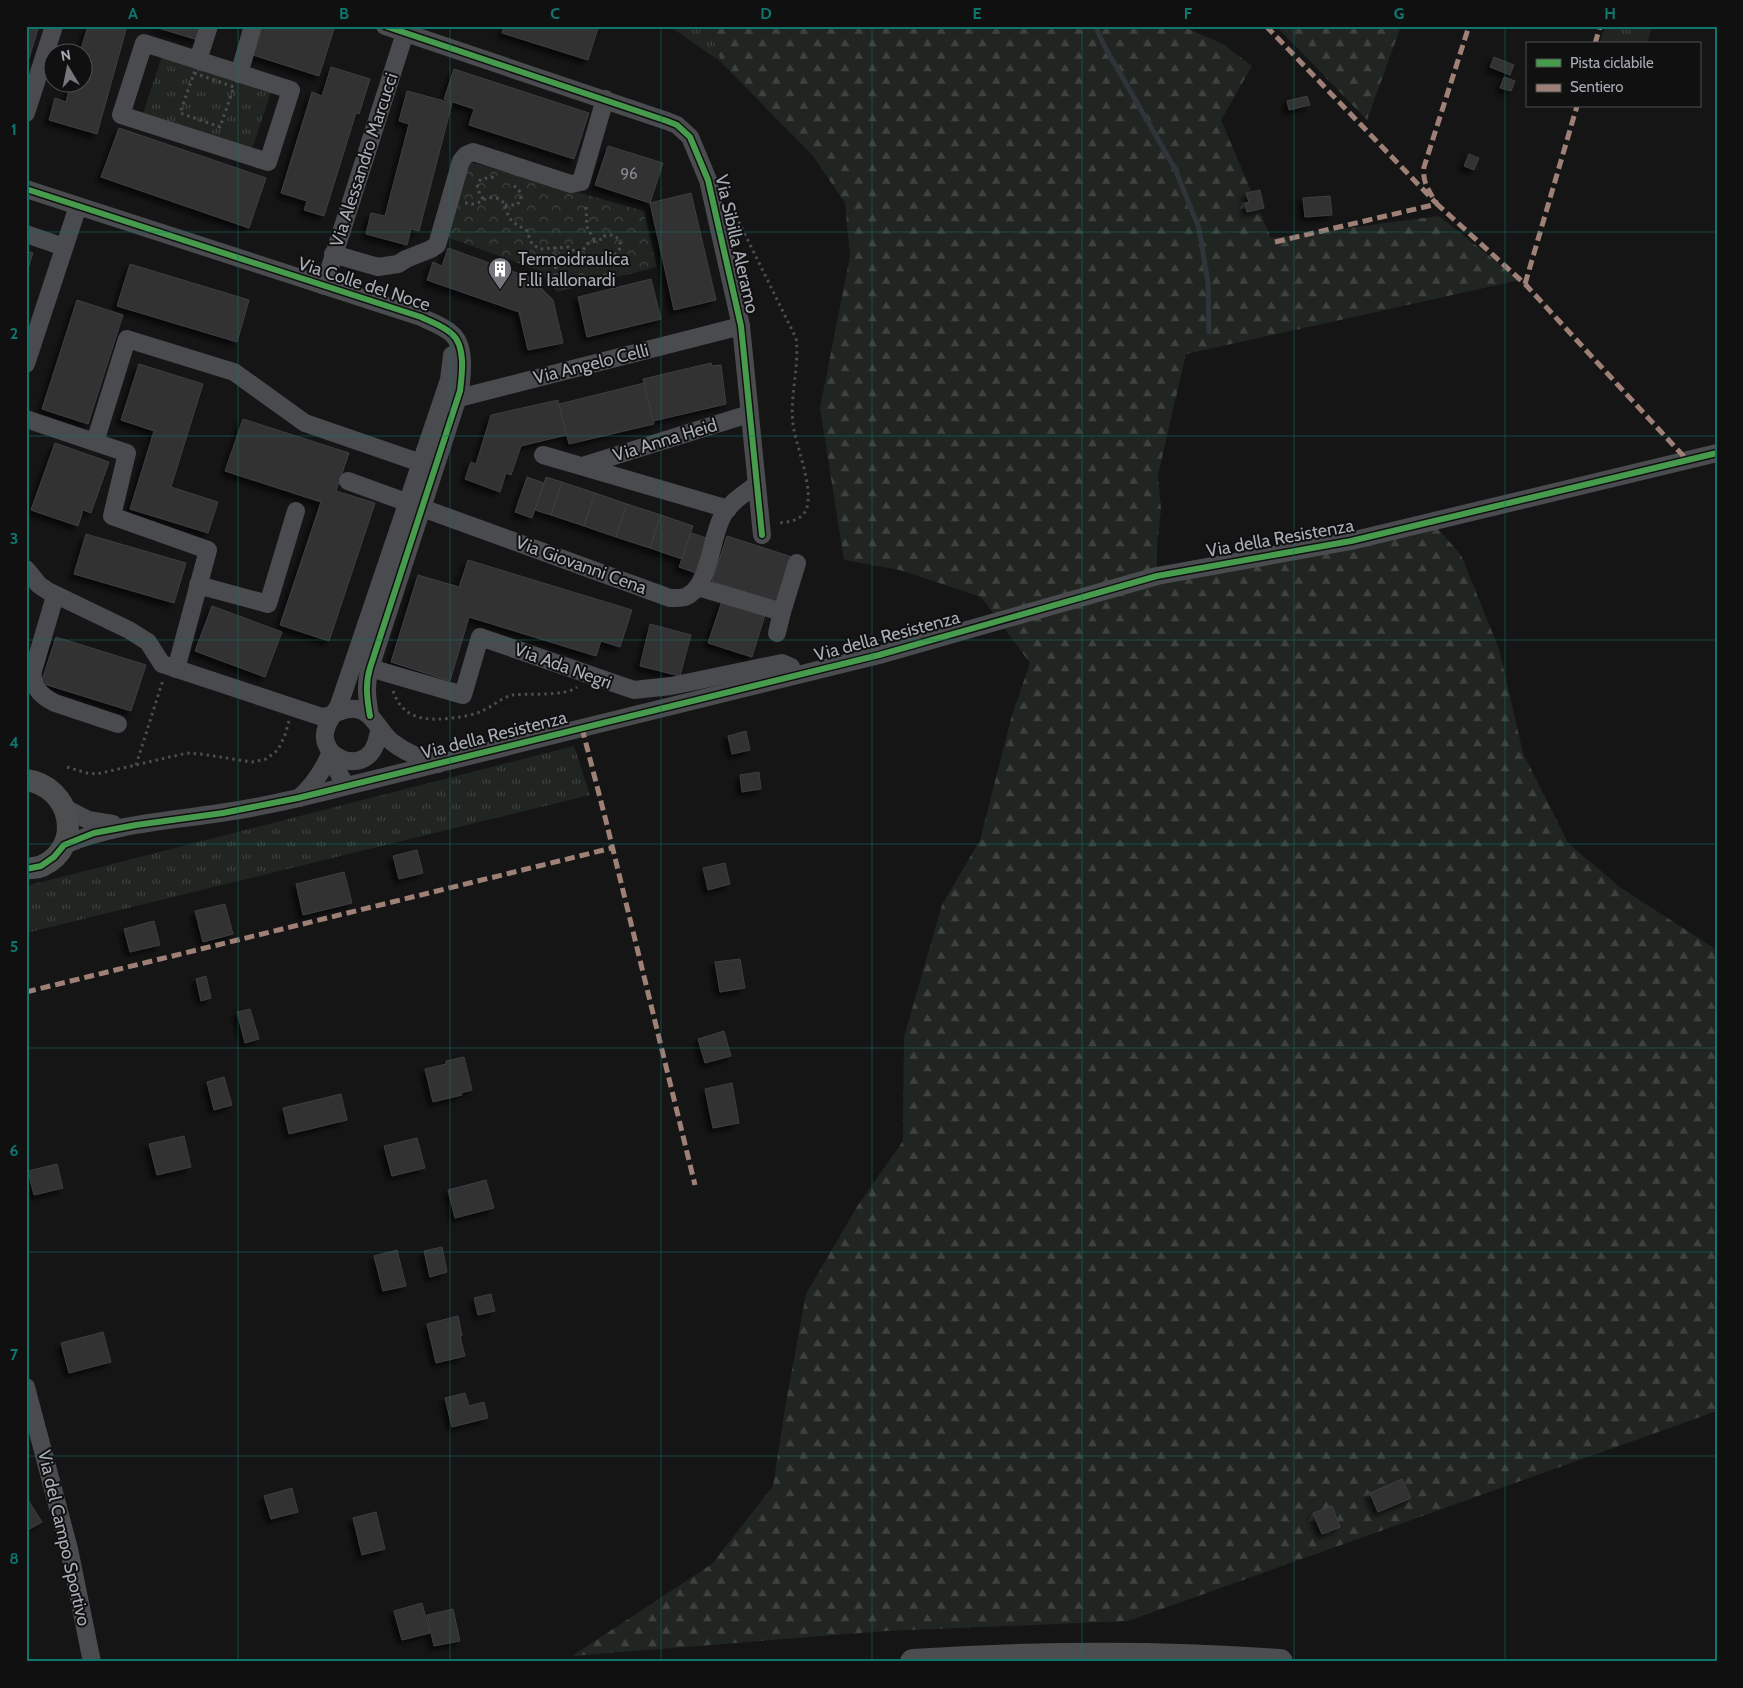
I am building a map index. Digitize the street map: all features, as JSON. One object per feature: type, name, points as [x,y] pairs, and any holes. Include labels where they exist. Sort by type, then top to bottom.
[{"type":"highway","points":[[913,1662],[1150,1655],[1280,1662]]},
{"type":"main road","points":[[26,869],[41,866],[54,857],[64,845],[68,827],[65,808],[59,797],[50,788],[30,776]]},
{"type":"street","points":[[26,113],[54,26]]},
{"type":"street","points":[[198,60],[209,26]]},
{"type":"street","points":[[239,74],[253,26]]},
{"type":"street","name":"Via Sibilla Aleramo","points":[[385,26],[667,121],[677,125],[690,137],[708,180],[741,326],[761,530]]},
{"type":"street","name":"Via Alessandro Marcucci","points":[[324,286],[405,33]]},
{"type":"street","points":[[144,43],[198,60],[291,90],[268,162],[121,115],[144,43]]},
{"type":"street","points":[[333,254],[378,267],[398,264],[406,258],[437,245],[461,161],[466,155],[473,152],[571,184],[580,182],[605,99]]},
{"type":"street","name":"Via Colle del Noce","points":[[26,189],[421,317],[441,326],[454,335],[459,346],[463,363],[458,398],[339,705],[327,723],[328,745],[316,780],[298,798]]},
{"type":"street","points":[[26,364],[78,206]]},
{"type":"street","points":[[26,234],[64,247]]},
{"type":"street","name":"Via Colle del Noce","points":[[377,779],[382,748],[366,692],[366,680],[415,505],[421,463],[449,380],[453,358],[449,339],[441,326]]},
{"type":"street","name":"Via Angelo Celli","points":[[441,402],[741,326]]},
{"type":"street","points":[[95,442],[128,339],[234,372],[305,423],[421,463]]},
{"type":"street","name":"Via Anna Heid","points":[[582,466],[749,414]]},
{"type":"street","points":[[26,419],[127,453],[112,516],[208,550],[172,667]]},
{"type":"street","name":"Via della Resistenza","points":[[64,845],[94,833],[223,813],[298,798],[438,764],[879,655],[1157,576],[1351,541],[1717,453]]},
{"type":"street","name":"Via Anna Heid","points":[[543,455],[728,509]]},
{"type":"street","name":"Via Giovanni Cena","points":[[348,482],[670,598],[689,596],[698,587]]},
{"type":"street","points":[[756,485],[736,500],[722,517],[698,587],[782,612]]},
{"type":"street","points":[[198,585],[268,604],[296,511]]},
{"type":"street","points":[[777,633],[797,563]]},
{"type":"street","points":[[26,569],[39,585],[55,596],[129,630],[148,642],[162,664],[322,717],[354,708],[365,712],[375,726],[402,749],[416,757],[438,764]]},
{"type":"street","points":[[55,596],[33,671],[34,684],[47,699],[55,703],[118,724]]},
{"type":"street","name":"Via Ada Negri","points":[[370,668],[463,694],[480,637],[634,690],[671,686],[782,663],[791,666],[793,676]]},
{"type":"street","points":[[296,709],[317,723],[328,745],[338,775],[347,786]]},
{"type":"street","points":[[328,745],[342,760],[358,761],[371,753],[375,747],[375,726]]},
{"type":"street","name":"Via della Resistenza","points":[[65,808],[79,817],[93,822],[136,825]]},
{"type":"street","name":"Via del Campo Sportivo","points":[[26,1387],[69,1548],[92,1662]]},
{"type":"path","points":[[194,73],[234,87],[220,127],[180,113],[194,73]]},
{"type":"path","points":[[483,199],[478,189],[478,182],[481,179],[500,177]]},
{"type":"path","points":[[505,179],[519,190],[521,196],[517,205],[505,205]]},
{"type":"path","points":[[450,199],[472,204],[483,199],[498,199],[505,205],[510,219],[519,226],[526,228],[532,244],[540,249],[568,246],[580,255],[590,260],[611,257],[616,254],[621,247],[619,240],[613,235],[603,236],[602,239],[586,244],[580,255]]},
{"type":"path","points":[[732,206],[796,338],[797,347],[793,384],[793,428],[805,478],[808,502],[805,512],[795,520],[761,530]]},
{"type":"path","points":[[586,207],[587,227],[594,241]]},
{"type":"path","points":[[555,247],[557,272]]},
{"type":"path","points":[[136,765],[172,667]]},
{"type":"path","points":[[389,673],[395,698],[401,706],[416,717],[435,720],[483,711],[513,695],[537,695],[574,690],[590,674]]},
{"type":"path","points":[[67,767],[86,773],[97,774],[187,753],[252,762],[266,759],[273,755],[282,744],[296,709]]},
{"type":"green space","points":[[664,26],[710,26],[721,62],[675,30]]},
{"type":"green space","points":[[710,26],[1181,26],[1223,44],[1252,66],[1221,120],[1271,238],[1439,216],[1520,280],[1186,354],[1158,475],[1161,510],[1157,546],[1157,576],[1432,522],[1461,555],[1499,649],[1523,753],[1568,843],[1621,888],[1717,950],[1717,1411],[1128,1621],[886,1631],[572,1656],[712,1564],[773,1486],[806,1294],[858,1205],[903,1141],[904,1037],[942,905],[980,840],[1012,715],[1030,663],[981,597],[900,570],[844,560],[820,408],[850,256],[845,203],[813,156],[721,62]]},
{"type":"green space","points":[[1276,26],[1401,26],[1367,120]]},
{"type":"green space","points":[[1605,26],[1652,26],[1648,42],[1600,41]]},
{"type":"green space","points":[[162,56],[271,92],[252,149],[143,113]]},
{"type":"green space","points":[[470,162],[644,211],[657,267],[557,292],[540,271],[447,237]]},
{"type":"green space","points":[[574,746],[590,795],[26,933],[26,886]]},
{"type":"building","points":[[26,26],[39,26],[26,68]]},
{"type":"building","points":[[88,26],[127,26],[97,134],[49,120],[55,98],[66,102],[68,92],[92,92],[92,42],[83,42]]},
{"type":"building","points":[[152,26],[202,26],[198,40]]},
{"type":"building","points":[[259,26],[327,26],[334,29],[319,76],[250,54]]},
{"type":"building","points":[[504,26],[591,26],[598,28],[588,60],[502,33]]},
{"type":"building","points":[[1494,57],[1514,65],[1510,75],[1490,67]]},
{"type":"building","points":[[331,67],[370,79],[359,114],[356,113],[324,216],[304,210],[307,201],[281,193],[312,92],[322,96]]},
{"type":"building","points":[[454,69],[589,113],[574,159],[469,125],[474,109],[444,99]]},
{"type":"building","points":[[1504,77],[1515,81],[1511,91],[1500,88]]},
{"type":"building","points":[[407,91],[452,103],[419,231],[411,229],[407,245],[366,234],[371,213],[385,216],[409,124],[399,121]]},
{"type":"building","points":[[1307,96],[1310,105],[1289,110],[1287,101]]},
{"type":"building","points":[[119,128],[266,178],[249,228],[101,177]]},
{"type":"building","points":[[608,146],[663,163],[650,203],[595,185]]},
{"type":"building","points":[[1469,154],[1479,158],[1474,170],[1464,166]]},
{"type":"building","points":[[1260,190],[1264,208],[1247,212],[1245,203],[1249,202],[1246,193]]},
{"type":"building","points":[[691,193],[716,300],[674,310],[650,203]]},
{"type":"building","points":[[1330,196],[1332,215],[1305,217],[1303,198]]},
{"type":"building","name":"Termoidraulica F.lli Iallonardi","points":[[448,248],[531,278],[553,300],[563,343],[528,350],[519,312],[427,280],[433,262],[442,266]]},
{"type":"building","points":[[26,251],[33,253],[26,274]]},
{"type":"building","points":[[130,264],[249,300],[237,342],[117,306]]},
{"type":"building","points":[[651,279],[661,319],[587,337],[578,297]]},
{"type":"building","points":[[77,300],[123,315],[88,424],[42,409]]},
{"type":"building","points":[[711,363],[712,366],[721,365],[726,404],[653,421],[643,379]]},
{"type":"building","points":[[139,364],[203,384],[171,487],[218,502],[208,533],[130,509],[154,431],[121,420]]},
{"type":"building","points":[[644,383],[654,424],[569,444],[559,404]]},
{"type":"building","points":[[558,400],[566,435],[521,446],[511,475],[506,473],[500,492],[465,479],[471,462],[476,464],[491,415]]},
{"type":"building","points":[[243,419],[349,453],[336,491],[375,503],[329,641],[280,625],[321,502],[225,471]]},
{"type":"building","points":[[55,443],[109,462],[91,513],[83,510],[78,526],[31,510]]},
{"type":"building","points":[[527,477],[544,483],[532,518],[515,512]]},
{"type":"building","points":[[546,477],[562,482],[551,515],[535,510]]},
{"type":"building","points":[[562,482],[595,493],[584,526],[551,515]]},
{"type":"building","points":[[595,493],[627,504],[616,537],[584,526]]},
{"type":"building","points":[[627,504],[661,515],[650,548],[616,537]]},
{"type":"building","points":[[661,515],[693,526],[682,559],[650,548]]},
{"type":"building","points":[[691,533],[707,538],[696,573],[679,567]]},
{"type":"building","points":[[86,534],[186,563],[174,603],[74,574]]},
{"type":"building","points":[[727,536],[792,557],[777,602],[712,581]]},
{"type":"building","points":[[468,560],[632,610],[620,647],[601,641],[596,656],[469,617],[450,681],[391,662],[418,575],[459,587]]},
{"type":"building","points":[[722,601],[765,615],[752,657],[708,643]]},
{"type":"building","points":[[212,606],[282,632],[265,677],[195,651]]},
{"type":"building","points":[[650,624],[691,635],[680,676],[640,666]]},
{"type":"building","points":[[56,637],[146,665],[131,711],[41,683]]},
{"type":"building","points":[[746,731],[750,750],[732,754],[728,736]]},
{"type":"building","points":[[759,772],[761,789],[742,792],[740,775]]},
{"type":"building","points":[[417,850],[423,873],[399,879],[393,856]]},
{"type":"building","points":[[725,863],[730,884],[708,890],[703,868]]},
{"type":"building","points":[[344,872],[352,903],[303,915],[296,884]]},
{"type":"building","points":[[225,904],[233,934],[203,942],[195,911]]},
{"type":"building","points":[[154,921],[160,945],[130,952],[124,929]]},
{"type":"building","points":[[740,959],[745,988],[720,992],[715,962]]},
{"type":"building","points":[[206,976],[211,998],[201,1001],[196,979]]},
{"type":"building","points":[[250,1009],[259,1039],[245,1043],[237,1012]]},
{"type":"building","points":[[724,1031],[731,1056],[705,1063],[698,1039]]},
{"type":"building","points":[[464,1057],[472,1090],[461,1093],[462,1095],[433,1102],[425,1069]]},
{"type":"building","points":[[224,1077],[232,1105],[214,1110],[207,1082]]},
{"type":"building","points":[[732,1083],[739,1123],[713,1128],[705,1089]]},
{"type":"building","points":[[341,1094],[347,1120],[289,1134],[283,1108]]},
{"type":"building","points":[[184,1136],[191,1167],[157,1175],[149,1144]]},
{"type":"building","points":[[417,1138],[425,1168],[392,1176],[384,1146]]},
{"type":"building","points":[[57,1164],[63,1188],[34,1195],[28,1171]]},
{"type":"building","points":[[486,1180],[494,1208],[455,1218],[448,1190]]},
{"type":"building","points":[[442,1247],[447,1272],[430,1277],[424,1251]]},
{"type":"building","points":[[397,1250],[406,1286],[383,1291],[374,1256]]},
{"type":"building","points":[[491,1294],[495,1311],[478,1315],[474,1298]]},
{"type":"building","points":[[458,1316],[465,1356],[436,1363],[427,1324]]},
{"type":"building","points":[[103,1332],[111,1362],[69,1373],[61,1343]]},
{"type":"building","points":[[465,1393],[469,1406],[484,1402],[488,1418],[452,1427],[445,1398]]},
{"type":"building","points":[[1402,1479],[1411,1498],[1378,1512],[1370,1493]]},
{"type":"building","points":[[292,1488],[298,1512],[271,1519],[264,1496]]},
{"type":"building","points":[[26,1497],[42,1522],[26,1531]]},
{"type":"building","points":[[1332,1506],[1340,1527],[1322,1534],[1313,1513]]},
{"type":"building","points":[[376,1512],[385,1549],[362,1555],[353,1518]]},
{"type":"building","points":[[422,1603],[430,1633],[402,1640],[394,1611]]},
{"type":"building","points":[[453,1609],[460,1641],[434,1646],[427,1615]]},
{"type":"waterway","points":[[1095,26],[1105,47],[1175,169],[1199,228],[1208,283],[1209,332]]},
{"type":"marked path","points":[[1266,26],[1437,204],[1425,182],[1424,167],[1469,26]]},
{"type":"marked path","points":[[1596,42],[1600,26]]},
{"type":"marked path","points":[[1525,284],[1576,108]]},
{"type":"marked path","points":[[1275,242],[1437,204],[1525,284],[1687,460]]},
{"type":"marked path","points":[[582,728],[695,1185]]},
{"type":"marked path","points":[[26,992],[612,848]]},
{"type":"cycle path","points":[[385,26],[667,121],[677,125],[690,137],[708,180],[741,326],[762,535]]},
{"type":"cycle path","points":[[26,189],[421,317],[445,329],[456,339],[462,361],[460,391],[370,668],[367,680],[370,716]]},
{"type":"cycle path","points":[[26,869],[41,866],[54,857],[64,845],[94,833],[223,813],[298,798],[879,655],[1157,576],[1351,541],[1717,453]]},
{"type":"place","name":"Termoidraulica F.lli Iallonardi","points":[[500,290]]}]
